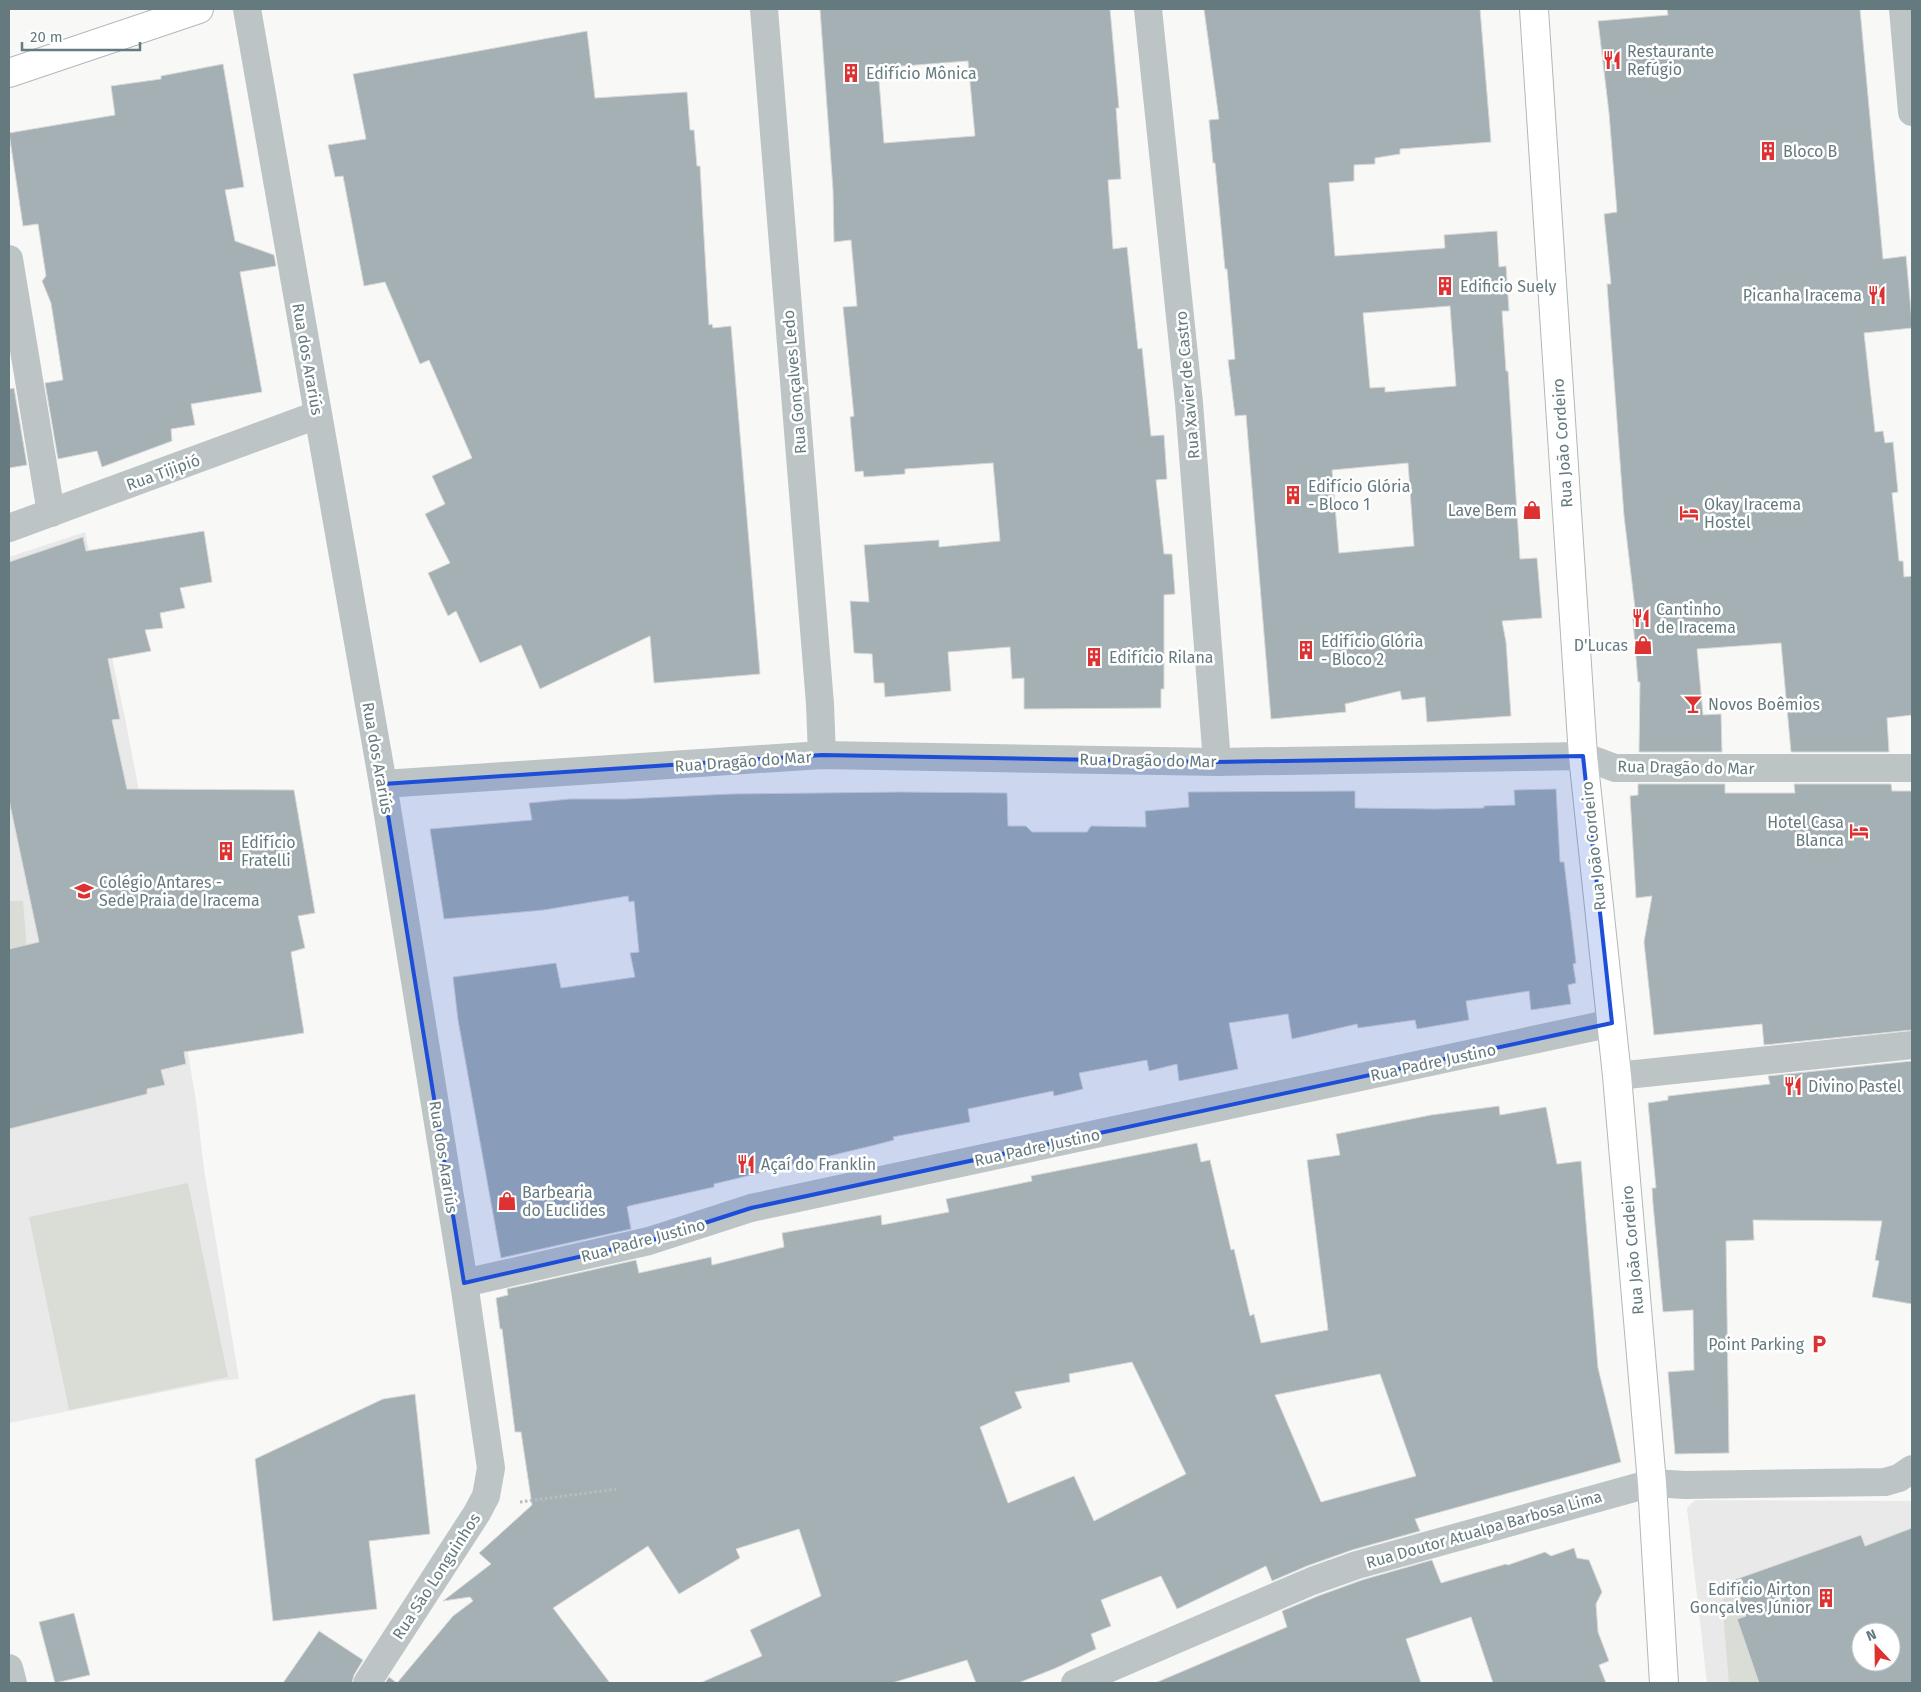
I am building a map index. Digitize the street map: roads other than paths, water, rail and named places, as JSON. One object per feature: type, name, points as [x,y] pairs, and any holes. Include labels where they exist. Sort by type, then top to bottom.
[{"type":"street","points":[[9,73],[199,9]]},
{"type":"street","name":"Rua dos Arariús","points":[[247,9],[383,784],[464,1284],[491,1468],[486,1496],[480,1507]]},
{"type":"street","name":"Rua Gonçalves Ledo","points":[[764,9],[820,694],[822,755]]},
{"type":"street","name":"Rua Xavier de Castro","points":[[1148,9],[1189,403],[1218,762]]},
{"type":"street","name":"Rua João Cordeiro","points":[[1534,9],[1583,756],[1617,1076],[1652,1483],[1664,1683]]},
{"type":"street","points":[[1903,9],[1912,112]]},
{"type":"street","points":[[9,259],[51,513]]},
{"type":"street","name":"Rua Tijipió","points":[[9,528],[318,415]]},
{"type":"street","name":"Rua Dragão do Mar","points":[[383,784],[822,755],[1218,762],[1583,756],[1615,768],[1912,768]]},
{"type":"street","name":"Rua Padre Justino","points":[[464,1284],[649,1241],[751,1208],[1612,1023]]},
{"type":"street","points":[[1617,1076],[1912,1045]]},
{"type":"street","name":"Rua Doutor Atualpa Barbosa Lima","points":[[1075,1683],[1312,1581],[1357,1565],[1652,1483],[1685,1485],[1886,1482],[1899,1478],[1912,1469]]},
{"type":"street","name":"Rua São Longuinhos","points":[[367,1683],[480,1507]]},
{"type":"street","points":[[9,1669],[13,1683]]},
{"type":"place","name":"Restaurante Refúgio","points":[[1612,60]]},
{"type":"place","name":"Edifício Mônica","points":[[851,73]]},
{"type":"place","name":"Bloco B","points":[[1768,151]]},
{"type":"place","name":"Edificio Suely","points":[[1445,286]]},
{"type":"place","name":"Picanha Iracema","points":[[1877,295]]},
{"type":"place","name":"Edifício Glória - Bloco 1","points":[[1293,495]]},
{"type":"place","name":"Lave Bem","points":[[1532,510]]},
{"type":"place","name":"Okay Iracema Hostel","points":[[1689,513]]},
{"type":"place","name":"Cantinho de Iracema","points":[[1641,618]]},
{"type":"place","name":"D'Lucas","points":[[1643,645]]},
{"type":"place","name":"Edifício Glória - Bloco 2","points":[[1306,650]]},
{"type":"place","name":"Edifício Rilana","points":[[1094,657]]},
{"type":"place","name":"Novos Boêmios","points":[[1693,704]]},
{"type":"place","name":"Hotel Casa Blanca","points":[[1859,831]]},
{"type":"place","name":"Edifício Fratelli","points":[[226,851]]},
{"type":"place","name":"Colégio Antares - Sede Praia de Iracema","points":[[84,891]]},
{"type":"place","name":"Divino Pastel","points":[[1793,1086]]},
{"type":"place","name":"Açaí do Franklin","points":[[746,1164]]},
{"type":"place","name":"Barbearia do Euclides","points":[[507,1201]]},
{"type":"place","name":"Point Parking","points":[[1819,1344]]},
{"type":"place","name":"Edifício Airton Gonçalves Júnior","points":[[1826,1598]]}]
